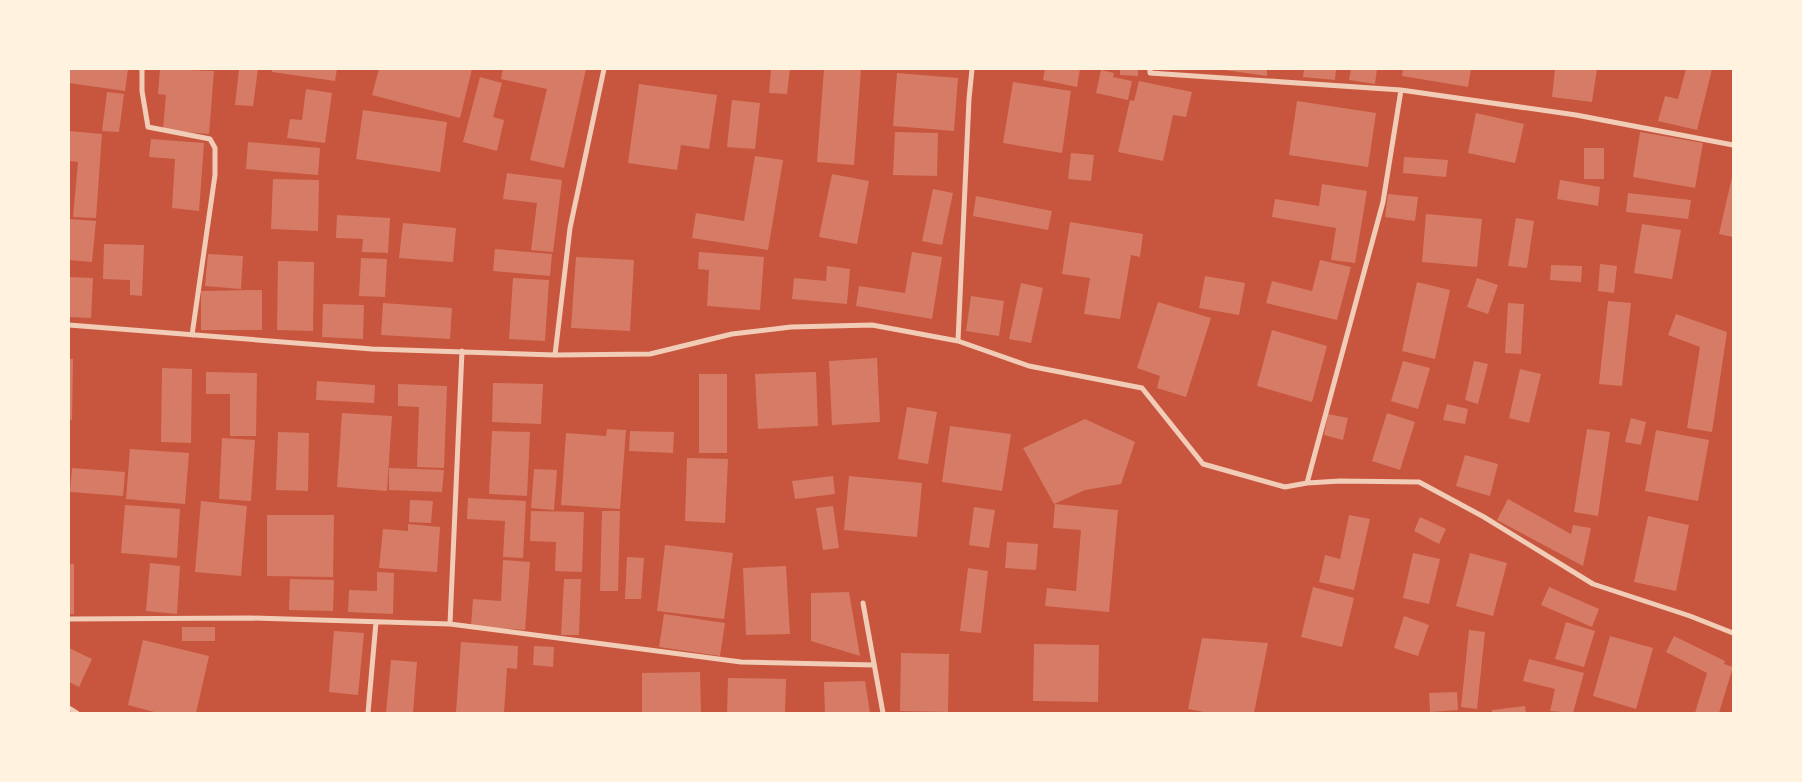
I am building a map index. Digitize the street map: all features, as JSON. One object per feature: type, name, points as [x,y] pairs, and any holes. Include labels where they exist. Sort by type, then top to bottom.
[{"type":"street","points":[[142,69],[142,91],[148,127],[210,139],[215,148],[215,175],[192,336]]},
{"type":"street","points":[[555,355],[570,228],[604,69]]},
{"type":"street","points":[[958,341],[972,69]]},
{"type":"street","points":[[1150,69],[1150,74],[1401,90],[1576,115],[1733,145]]},
{"type":"street","points":[[1307,483],[1383,202],[1401,90]]},
{"type":"street","points":[[69,325],[372,349],[555,355],[650,354],[732,334],[791,327],[872,325],[958,341],[1030,366],[1142,388],[1203,464],[1285,487],[1307,483],[1419,482],[1484,517],[1593,584],[1690,616],[1733,633]]},
{"type":"street","points":[[450,624],[462,351]]},
{"type":"street","points":[[863,602],[883,713]]},
{"type":"street","points":[[69,619],[250,618],[450,624],[742,662],[874,665]]},
{"type":"street","points":[[368,713],[376,622]]},
{"type":"street","points":[[69,708],[78,713]]},
{"type":"building","points":[[69,69],[128,69],[125,91],[69,83]]},
{"type":"building","points":[[160,69],[214,71],[209,134],[163,130],[166,95],[158,94]]},
{"type":"building","points":[[239,69],[258,69],[253,106],[235,105]]},
{"type":"building","points":[[272,69],[337,69],[335,81],[272,72]]},
{"type":"building","points":[[379,69],[472,69],[460,118],[372,95]]},
{"type":"building","points":[[503,69],[586,69],[564,168],[530,160],[547,89],[501,79]]},
{"type":"building","points":[[771,69],[790,69],[787,94],[769,93]]},
{"type":"building","points":[[824,69],[861,69],[854,165],[817,162]]},
{"type":"building","points":[[1045,69],[1080,69],[1077,87],[1043,80]]},
{"type":"building","points":[[1120,69],[1138,69],[1138,76],[1120,75]]},
{"type":"building","points":[[1217,69],[1267,69],[1267,76]]},
{"type":"building","points":[[1304,69],[1336,69],[1335,80],[1303,77]]},
{"type":"building","points":[[1351,69],[1377,69],[1375,84],[1349,80]]},
{"type":"building","points":[[1403,69],[1471,69],[1468,87],[1402,76]]},
{"type":"building","points":[[1555,69],[1597,69],[1592,102],[1552,97]]},
{"type":"building","points":[[1686,69],[1712,69],[1697,130],[1658,121],[1665,96],[1678,99]]},
{"type":"building","points":[[1101,70],[1114,73],[1113,77],[1132,81],[1128,100],[1096,93]]},
{"type":"building","points":[[897,73],[958,78],[954,131],[893,126]]},
{"type":"building","points":[[480,77],[502,83],[493,117],[504,120],[497,151],[463,142]]},
{"type":"building","points":[[1139,81],[1192,92],[1186,117],[1173,115],[1163,161],[1118,152],[1130,100],[1134,101]]},
{"type":"building","points":[[1013,82],[1071,91],[1062,153],[1003,143]]},
{"type":"building","points":[[639,84],[717,95],[709,149],[681,145],[677,170],[628,163]]},
{"type":"building","points":[[306,89],[332,93],[325,143],[287,138],[290,119],[302,120]]},
{"type":"building","points":[[107,92],[124,94],[119,132],[102,131]]},
{"type":"building","points":[[732,100],[760,103],[755,149],[727,147]]},
{"type":"building","points":[[1297,101],[1376,113],[1368,167],[1289,155]]},
{"type":"building","points":[[363,110],[447,122],[440,172],[356,159]]},
{"type":"building","points":[[1476,113],[1524,124],[1515,163],[1468,153]]},
{"type":"building","points":[[69,131],[102,134],[96,218],[73,217],[78,162],[69,161]]},
{"type":"building","points":[[895,132],[938,133],[937,176],[893,175]]},
{"type":"building","points":[[1640,132],[1703,143],[1695,188],[1633,177]]},
{"type":"building","points":[[151,139],[204,143],[199,211],[172,208],[175,159],[149,157]]},
{"type":"building","points":[[248,142],[320,148],[318,175],[246,169]]},
{"type":"building","points":[[1584,148],[1604,148],[1604,179],[1584,179]]},
{"type":"building","points":[[1071,153],[1094,155],[1091,181],[1068,179]]},
{"type":"building","points":[[755,156],[783,160],[768,250],[692,238],[696,213],[744,221]]},
{"type":"building","points":[[1404,157],[1448,160],[1446,177],[1403,173]]},
{"type":"building","points":[[507,173],[562,180],[553,252],[531,250],[537,203],[503,199]]},
{"type":"building","points":[[832,174],[869,181],[857,244],[819,237]]},
{"type":"building","points":[[1733,177],[1733,237],[1719,234]]},
{"type":"building","points":[[273,179],[319,180],[318,231],[271,229]]},
{"type":"building","points":[[1560,180],[1600,187],[1598,206],[1557,199]]},
{"type":"building","points":[[1322,184],[1367,191],[1355,263],[1331,260],[1336,228],[1272,217],[1275,199],[1319,206]]},
{"type":"building","points":[[933,189],[953,193],[942,245],[922,241]]},
{"type":"building","points":[[1628,193],[1691,200],[1688,219],[1626,212]]},
{"type":"building","points":[[1388,194],[1418,197],[1415,221],[1385,217]]},
{"type":"building","points":[[976,196],[1052,211],[1048,230],[973,216]]},
{"type":"building","points":[[1426,214],[1482,219],[1477,267],[1422,262]]},
{"type":"building","points":[[337,215],[390,218],[388,253],[362,252],[363,239],[336,238]]},
{"type":"building","points":[[1516,218],[1534,221],[1527,268],[1508,266]]},
{"type":"building","points":[[69,219],[96,221],[92,262],[69,260]]},
{"type":"building","points":[[1070,222],[1143,234],[1140,257],[1131,255],[1120,319],[1084,314],[1090,278],[1062,274]]},
{"type":"building","points":[[403,223],[456,228],[453,262],[399,258]]},
{"type":"building","points":[[1642,224],[1681,230],[1672,279],[1634,273]]},
{"type":"building","points":[[104,244],[144,245],[142,296],[130,295],[130,280],[103,279]]},
{"type":"building","points":[[495,249],[552,254],[550,276],[493,271]]},
{"type":"building","points":[[699,252],[764,257],[760,310],[707,306],[709,270],[698,269]]},
{"type":"building","points":[[912,252],[942,257],[932,319],[856,306],[859,286],[905,293]]},
{"type":"building","points":[[208,254],[243,256],[241,289],[205,286]]},
{"type":"building","points":[[576,257],[634,260],[630,331],[571,328]]},
{"type":"building","points":[[361,258],[387,259],[385,297],[359,296]]},
{"type":"building","points":[[1320,260],[1351,267],[1337,320],[1266,303],[1272,281],[1312,291]]},
{"type":"building","points":[[278,261],[314,262],[313,331],[277,330]]},
{"type":"building","points":[[1600,264],[1617,266],[1614,293],[1598,291]]},
{"type":"building","points":[[1551,265],[1582,266],[1581,282],[1550,280]]},
{"type":"building","points":[[827,266],[850,269],[847,304],[792,299],[794,278],[826,281]]},
{"type":"building","points":[[1205,276],[1245,283],[1239,315],[1199,308]]},
{"type":"building","points":[[69,277],[93,278],[91,318],[69,317]]},
{"type":"building","points":[[513,278],[549,280],[545,341],[509,339]]},
{"type":"building","points":[[1477,278],[1498,285],[1488,314],[1467,307]]},
{"type":"building","points":[[1417,282],[1450,290],[1435,359],[1402,351]]},
{"type":"building","points":[[1021,283],[1043,288],[1031,343],[1009,339]]},
{"type":"building","points":[[262,290],[262,330],[201,330],[201,291]]},
{"type":"building","points":[[971,296],[1004,301],[999,336],[966,331]]},
{"type":"building","points":[[1608,301],[1631,303],[1622,386],[1599,384]]},
{"type":"building","points":[[1158,302],[1211,318],[1186,397],[1157,388],[1160,376],[1137,368]]},
{"type":"building","points":[[383,303],[452,308],[450,339],[381,335]]},
{"type":"building","points":[[1508,303],[1524,304],[1521,354],[1505,353]]},
{"type":"building","points":[[323,304],[364,305],[363,339],[322,337]]},
{"type":"building","points":[[1676,314],[1727,332],[1712,432],[1687,428],[1700,347],[1668,335]]},
{"type":"building","points":[[1272,330],[1327,346],[1312,402],[1257,386]]},
{"type":"building","points":[[877,358],[880,422],[832,425],[829,361]]},
{"type":"building","points":[[69,359],[73,359],[72,420],[69,420]]},
{"type":"building","points":[[1403,361],[1430,368],[1418,409],[1391,401]]},
{"type":"building","points":[[1474,361],[1488,364],[1478,404],[1465,400]]},
{"type":"building","points":[[162,368],[192,369],[191,443],[161,442]]},
{"type":"building","points":[[1520,369],[1541,374],[1529,423],[1509,418]]},
{"type":"building","points":[[206,372],[257,373],[256,436],[230,436],[230,394],[206,394]]},
{"type":"building","points":[[816,372],[818,426],[758,429],[755,374]]},
{"type":"building","points":[[699,374],[727,374],[727,453],[699,453]]},
{"type":"building","points":[[317,381],[375,385],[374,403],[316,400]]},
{"type":"building","points":[[493,383],[543,384],[541,424],[492,422]]},
{"type":"building","points":[[398,384],[447,386],[444,468],[417,467],[419,407],[398,406]]},
{"type":"building","points":[[1447,404],[1468,409],[1465,424],[1443,420]]},
{"type":"building","points":[[907,407],[937,412],[928,464],[898,459]]},
{"type":"building","points":[[342,413],[392,416],[387,491],[337,487]]},
{"type":"building","points":[[1387,413],[1415,422],[1400,470],[1372,461]]},
{"type":"building","points":[[1328,414],[1348,418],[1343,440],[1324,435]]},
{"type":"building","points":[[1631,418],[1646,422],[1641,445],[1625,442]]},
{"type":"building","points":[[1085,419],[1135,442],[1121,484],[1085,490],[1054,504],[1023,448]]},
{"type":"building","points":[[950,426],[1011,434],[1002,491],[942,482]]},
{"type":"building","points":[[607,429],[626,430],[620,509],[561,505],[566,433],[606,436]]},
{"type":"building","points":[[1587,429],[1610,432],[1598,516],[1574,512]]},
{"type":"building","points":[[1656,430],[1709,440],[1698,501],[1645,491]]},
{"type":"building","points":[[492,431],[530,432],[527,496],[489,494]]},
{"type":"building","points":[[630,431],[674,432],[673,453],[629,451]]},
{"type":"building","points":[[278,432],[309,433],[308,491],[276,490]]},
{"type":"building","points":[[222,438],[255,440],[251,501],[219,499]]},
{"type":"building","points":[[130,449],[189,453],[185,504],[126,499]]},
{"type":"building","points":[[1465,455],[1498,464],[1490,496],[1456,486]]},
{"type":"building","points":[[687,458],[728,459],[725,523],[685,521]]},
{"type":"building","points":[[72,468],[125,472],[123,496],[70,492]]},
{"type":"building","points":[[389,468],[444,470],[442,492],[389,490]]},
{"type":"building","points":[[534,469],[557,470],[554,510],[531,508]]},
{"type":"building","points":[[833,476],[835,494],[795,499],[792,481]]},
{"type":"building","points":[[849,476],[922,483],[917,537],[844,530]]},
{"type":"building","points":[[468,498],[526,501],[523,558],[503,557],[505,521],[467,519]]},
{"type":"building","points":[[1508,499],[1571,534],[1573,525],[1591,528],[1583,566],[1497,520]]},
{"type":"building","points":[[410,500],[433,501],[431,523],[409,522]]},
{"type":"building","points":[[201,501],[247,506],[241,576],[195,572]]},
{"type":"building","points":[[1055,504],[1118,510],[1109,612],[1045,606],[1047,588],[1076,591],[1081,530],[1053,528]]},
{"type":"building","points":[[125,505],[180,509],[177,558],[121,553]]},
{"type":"building","points":[[833,506],[839,548],[823,550],[816,508]]},
{"type":"building","points":[[974,507],[995,510],[989,548],[969,545]]},
{"type":"building","points":[[531,511],[584,512],[582,572],[555,571],[556,542],[530,541]]},
{"type":"building","points":[[602,511],[620,511],[618,591],[600,591]]},
{"type":"building","points":[[267,515],[334,515],[333,577],[267,576]]},
{"type":"building","points":[[1349,515],[1370,519],[1354,590],[1319,582],[1325,555],[1340,559]]},
{"type":"building","points":[[1648,516],[1689,525],[1676,591],[1634,582]]},
{"type":"building","points":[[1420,517],[1446,529],[1439,544],[1414,531]]},
{"type":"building","points":[[408,524],[440,527],[437,572],[379,568],[383,529],[408,531]]},
{"type":"building","points":[[1007,542],[1038,544],[1036,570],[1005,568]]},
{"type":"building","points":[[665,545],[733,553],[724,619],[657,611]]},
{"type":"building","points":[[1413,553],[1440,559],[1429,604],[1403,598]]},
{"type":"building","points":[[1470,553],[1507,563],[1493,616],[1456,606]]},
{"type":"building","points":[[627,557],[644,558],[641,599],[625,599]]},
{"type":"building","points":[[503,560],[530,562],[525,630],[471,626],[473,599],[501,601]]},
{"type":"building","points":[[150,563],[180,566],[177,614],[146,611]]},
{"type":"building","points":[[69,564],[74,564],[74,614],[69,614]]},
{"type":"building","points":[[786,566],[790,634],[746,635],[743,568]]},
{"type":"building","points":[[968,568],[988,571],[981,633],[960,631]]},
{"type":"building","points":[[377,572],[394,573],[393,614],[348,612],[349,590],[377,591]]},
{"type":"building","points":[[290,579],[334,580],[333,611],[289,610]]},
{"type":"building","points":[[564,579],[581,579],[579,635],[561,635]]},
{"type":"building","points":[[1313,587],[1354,598],[1342,647],[1301,637]]},
{"type":"building","points":[[1549,587],[1599,609],[1592,627],[1541,605]]},
{"type":"building","points":[[849,592],[860,656],[811,641],[811,593]]},
{"type":"building","points":[[664,614],[725,623],[720,656],[659,647]]},
{"type":"building","points":[[1404,616],[1429,625],[1418,656],[1394,648]]},
{"type":"building","points":[[1566,622],[1595,631],[1584,667],[1555,659]]},
{"type":"building","points":[[182,627],[215,627],[215,641],[182,641]]},
{"type":"building","points":[[1469,630],[1485,632],[1477,709],[1461,707]]},
{"type":"building","points":[[334,631],[364,633],[358,695],[329,692]]},
{"type":"building","points":[[1610,636],[1653,648],[1636,709],[1593,696]]},
{"type":"building","points":[[1674,636],[1725,661],[1724,664],[1733,667],[1719,713],[1695,713],[1707,673],[1666,652]]},
{"type":"building","points":[[1202,638],[1268,643],[1254,713],[1209,713],[1188,709]]},
{"type":"building","points":[[143,640],[209,656],[196,713],[158,713],[128,705]]},
{"type":"building","points":[[461,642],[518,646],[517,669],[507,668],[504,713],[456,713]]},
{"type":"building","points":[[1034,644],[1099,645],[1098,702],[1033,701]]},
{"type":"building","points":[[534,646],[554,647],[553,667],[533,665]]},
{"type":"building","points":[[69,648],[92,659],[79,687],[69,682]]},
{"type":"building","points":[[901,653],[949,654],[948,712],[900,711]]},
{"type":"building","points":[[1529,659],[1584,673],[1573,713],[1550,711],[1555,689],[1523,681]]},
{"type":"building","points":[[391,660],[417,662],[413,713],[386,713]]},
{"type":"building","points":[[700,672],[701,713],[642,713],[642,673]]},
{"type":"building","points":[[728,678],[786,679],[785,713],[727,713]]},
{"type":"building","points":[[865,681],[870,713],[825,713],[824,682]]},
{"type":"building","points":[[1457,692],[1458,710],[1430,712],[1429,693]]},
{"type":"building","points":[[1525,706],[1526,713],[1492,713],[1492,710]]}]
